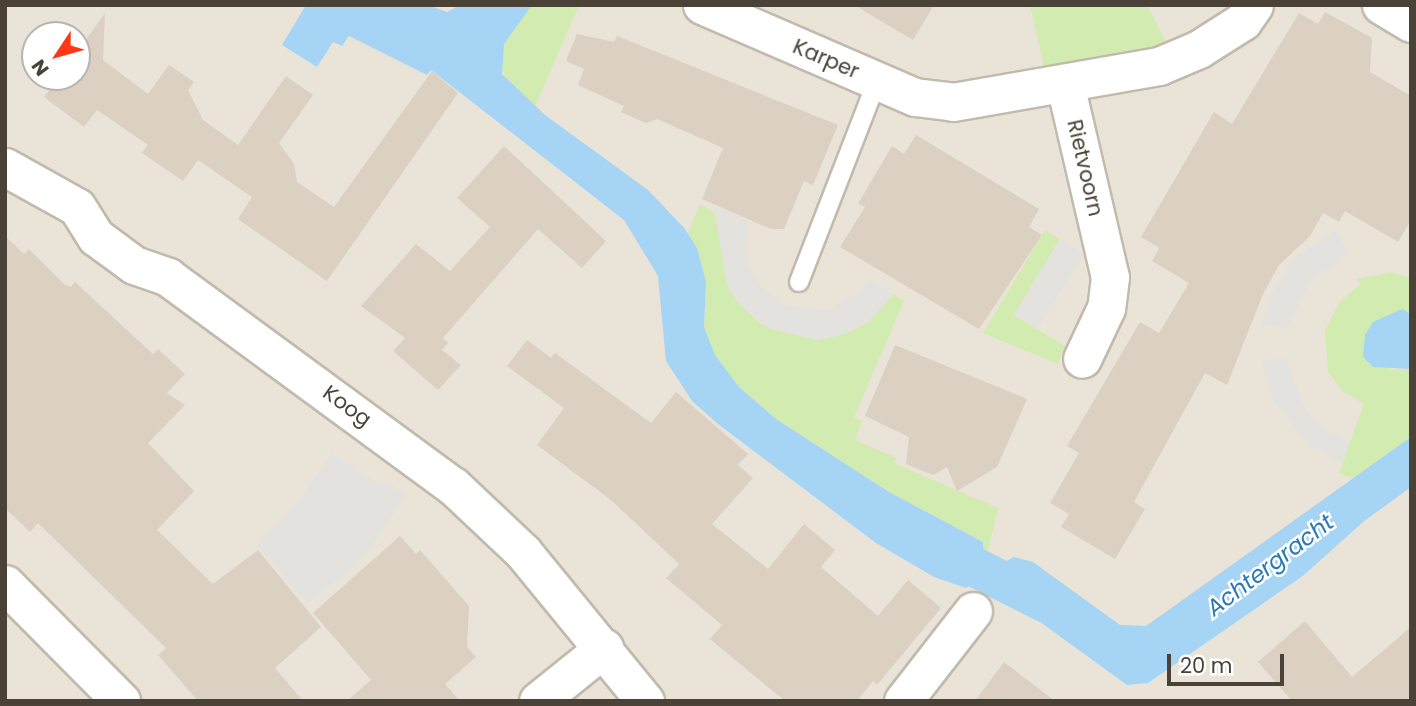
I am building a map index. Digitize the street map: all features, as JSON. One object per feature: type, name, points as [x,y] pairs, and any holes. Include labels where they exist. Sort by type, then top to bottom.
[{"type":"street","name":"Karper","points":[[702,5],[915,97],[953,102],[1065,84]]},
{"type":"street","points":[[1065,84],[1159,66],[1199,49],[1243,22],[1254,5]]},
{"type":"street","points":[[1381,5],[1411,23]]},
{"type":"street","name":"Rietvoorn","points":[[1065,84],[1110,277],[1105,308],[1082,359]]},
{"type":"street","name":"Koog","points":[[5,167],[77,207],[96,237],[134,265],[168,277],[453,486],[523,552],[645,701]]},
{"type":"street","points":[[5,584],[121,701]]},
{"type":"street","points":[[903,701],[973,611]]},
{"type":"street","points":[[538,701],[604,648]]},
{"type":"lane","points":[[799,282],[877,81]]},
{"type":"shaded area","points":[[5,5],[1411,5],[1411,701],[5,701]]},
{"type":"shaded area","points":[[714,206],[751,222],[746,240],[749,265],[762,288],[787,306],[828,310],[859,292],[869,279],[894,294],[868,322],[841,335],[817,340],[770,329],[736,301],[727,284]]},
{"type":"shaded area","points":[[1337,230],[1347,254],[1309,284],[1287,329],[1261,324],[1274,289],[1295,257]]},
{"type":"shaded area","points":[[1060,239],[1084,254],[1038,329],[1014,315]]},
{"type":"shaded area","points":[[1285,358],[1304,407],[1321,426],[1350,443],[1343,463],[1309,445],[1273,401],[1262,361]]},
{"type":"shaded area","points":[[332,453],[382,486],[386,481],[406,495],[366,555],[308,604],[256,544],[287,516]]},
{"type":"green space","points":[[532,5],[579,5],[535,107],[510,84],[499,65],[504,44]]},
{"type":"green space","points":[[1030,5],[1147,5],[1168,46],[1045,71]]},
{"type":"green space","points":[[700,204],[715,213],[727,284],[736,301],[761,324],[817,340],[848,333],[868,322],[894,294],[904,301],[854,417],[862,421],[855,440],[897,458],[894,463],[998,508],[986,559],[983,542],[889,492],[776,419],[739,387],[715,355],[704,327],[706,282],[697,248],[688,233]]},
{"type":"green space","points":[[1045,230],[1060,239],[1014,315],[1065,346],[1058,364],[983,333]]},
{"type":"green space","points":[[1392,272],[1411,278],[1411,314],[1407,311],[1390,369],[1411,369],[1411,437],[1354,479],[1339,473],[1364,404],[1341,390],[1328,371],[1325,330],[1341,300],[1360,285],[1357,279]]},
{"type":"water","points":[[306,5],[428,5],[447,12],[460,5],[532,5],[504,44],[502,74],[545,115],[648,190],[685,229],[697,248],[706,282],[704,327],[715,355],[739,387],[776,419],[889,492],[983,542],[984,559],[976,581],[966,588],[934,577],[876,543],[718,424],[692,401],[666,361],[658,276],[624,220],[431,70],[427,75],[349,36],[342,46],[333,42],[317,67],[282,45]]},
{"type":"water","points":[[1402,309],[1411,314],[1411,369],[1373,367],[1363,357],[1365,335],[1373,322]]},
{"type":"water","name":"Achtergracht","points":[[1411,437],[1411,487],[1363,522],[1304,575],[1148,683],[1127,685],[1025,611],[995,599],[1000,565],[1014,557],[1033,562],[1120,625],[1146,626]]},
{"type":"building","points":[[854,5],[934,5],[913,40]]},
{"type":"building","points":[[1325,12],[1372,38],[1370,72],[1411,96],[1411,220],[1398,242],[1345,211],[1339,222],[1323,213],[1310,236],[1279,265],[1263,294],[1227,385],[1205,373],[1134,502],[1145,509],[1115,559],[1061,527],[1069,514],[1050,503],[1079,453],[1067,446],[1140,322],[1159,333],[1189,283],[1152,261],[1159,248],[1141,237],[1214,112],[1232,124],[1299,13],[1318,24]]},
{"type":"building","points":[[105,13],[103,60],[148,94],[169,65],[194,82],[188,90],[203,120],[238,145],[286,76],[313,95],[279,143],[294,164],[297,182],[334,207],[432,71],[458,93],[327,281],[238,219],[252,197],[198,160],[183,181],[142,153],[148,145],[97,110],[84,127],[44,97],[48,91],[91,91],[91,32]]},
{"type":"building","points":[[577,34],[614,42],[617,36],[838,125],[813,185],[804,181],[784,229],[771,229],[702,199],[723,148],[657,119],[646,123],[621,112],[624,106],[578,85],[584,69],[566,61]]},
{"type":"building","points":[[916,135],[1039,209],[1029,227],[1042,235],[979,329],[840,247],[865,207],[858,204],[892,146],[904,154]]},
{"type":"building","points":[[504,146],[606,241],[582,268],[538,229],[443,338],[448,343],[442,350],[461,365],[438,390],[393,351],[405,338],[361,306],[416,244],[450,271],[490,227],[457,198]]},
{"type":"building","points":[[5,236],[24,254],[29,249],[64,284],[71,287],[75,282],[153,354],[158,349],[185,374],[167,393],[185,405],[148,443],[194,491],[157,530],[213,584],[258,550],[321,627],[275,668],[303,701],[198,701],[158,655],[166,648],[38,523],[30,532],[5,508]]},
{"type":"building","points":[[527,340],[551,358],[555,353],[651,423],[676,392],[748,454],[738,465],[753,478],[712,524],[768,569],[804,524],[835,550],[821,567],[878,616],[908,580],[941,608],[877,685],[873,681],[857,701],[785,701],[710,639],[722,625],[666,578],[679,564],[611,500],[537,445],[564,408],[507,366]]},
{"type":"building","points":[[895,345],[1027,399],[997,467],[957,491],[947,467],[933,475],[906,464],[909,437],[865,416]]},
{"type":"building","points":[[400,536],[416,554],[420,550],[469,606],[467,647],[476,657],[445,684],[460,701],[347,701],[371,680],[313,613]]},
{"type":"building","points":[[1305,621],[1352,677],[1411,627],[1411,701],[1292,701],[1258,662]]},
{"type":"building","points":[[1004,662],[1055,701],[975,701]]},
{"type":"waterway","points":[[933,546],[1046,603]]}]
